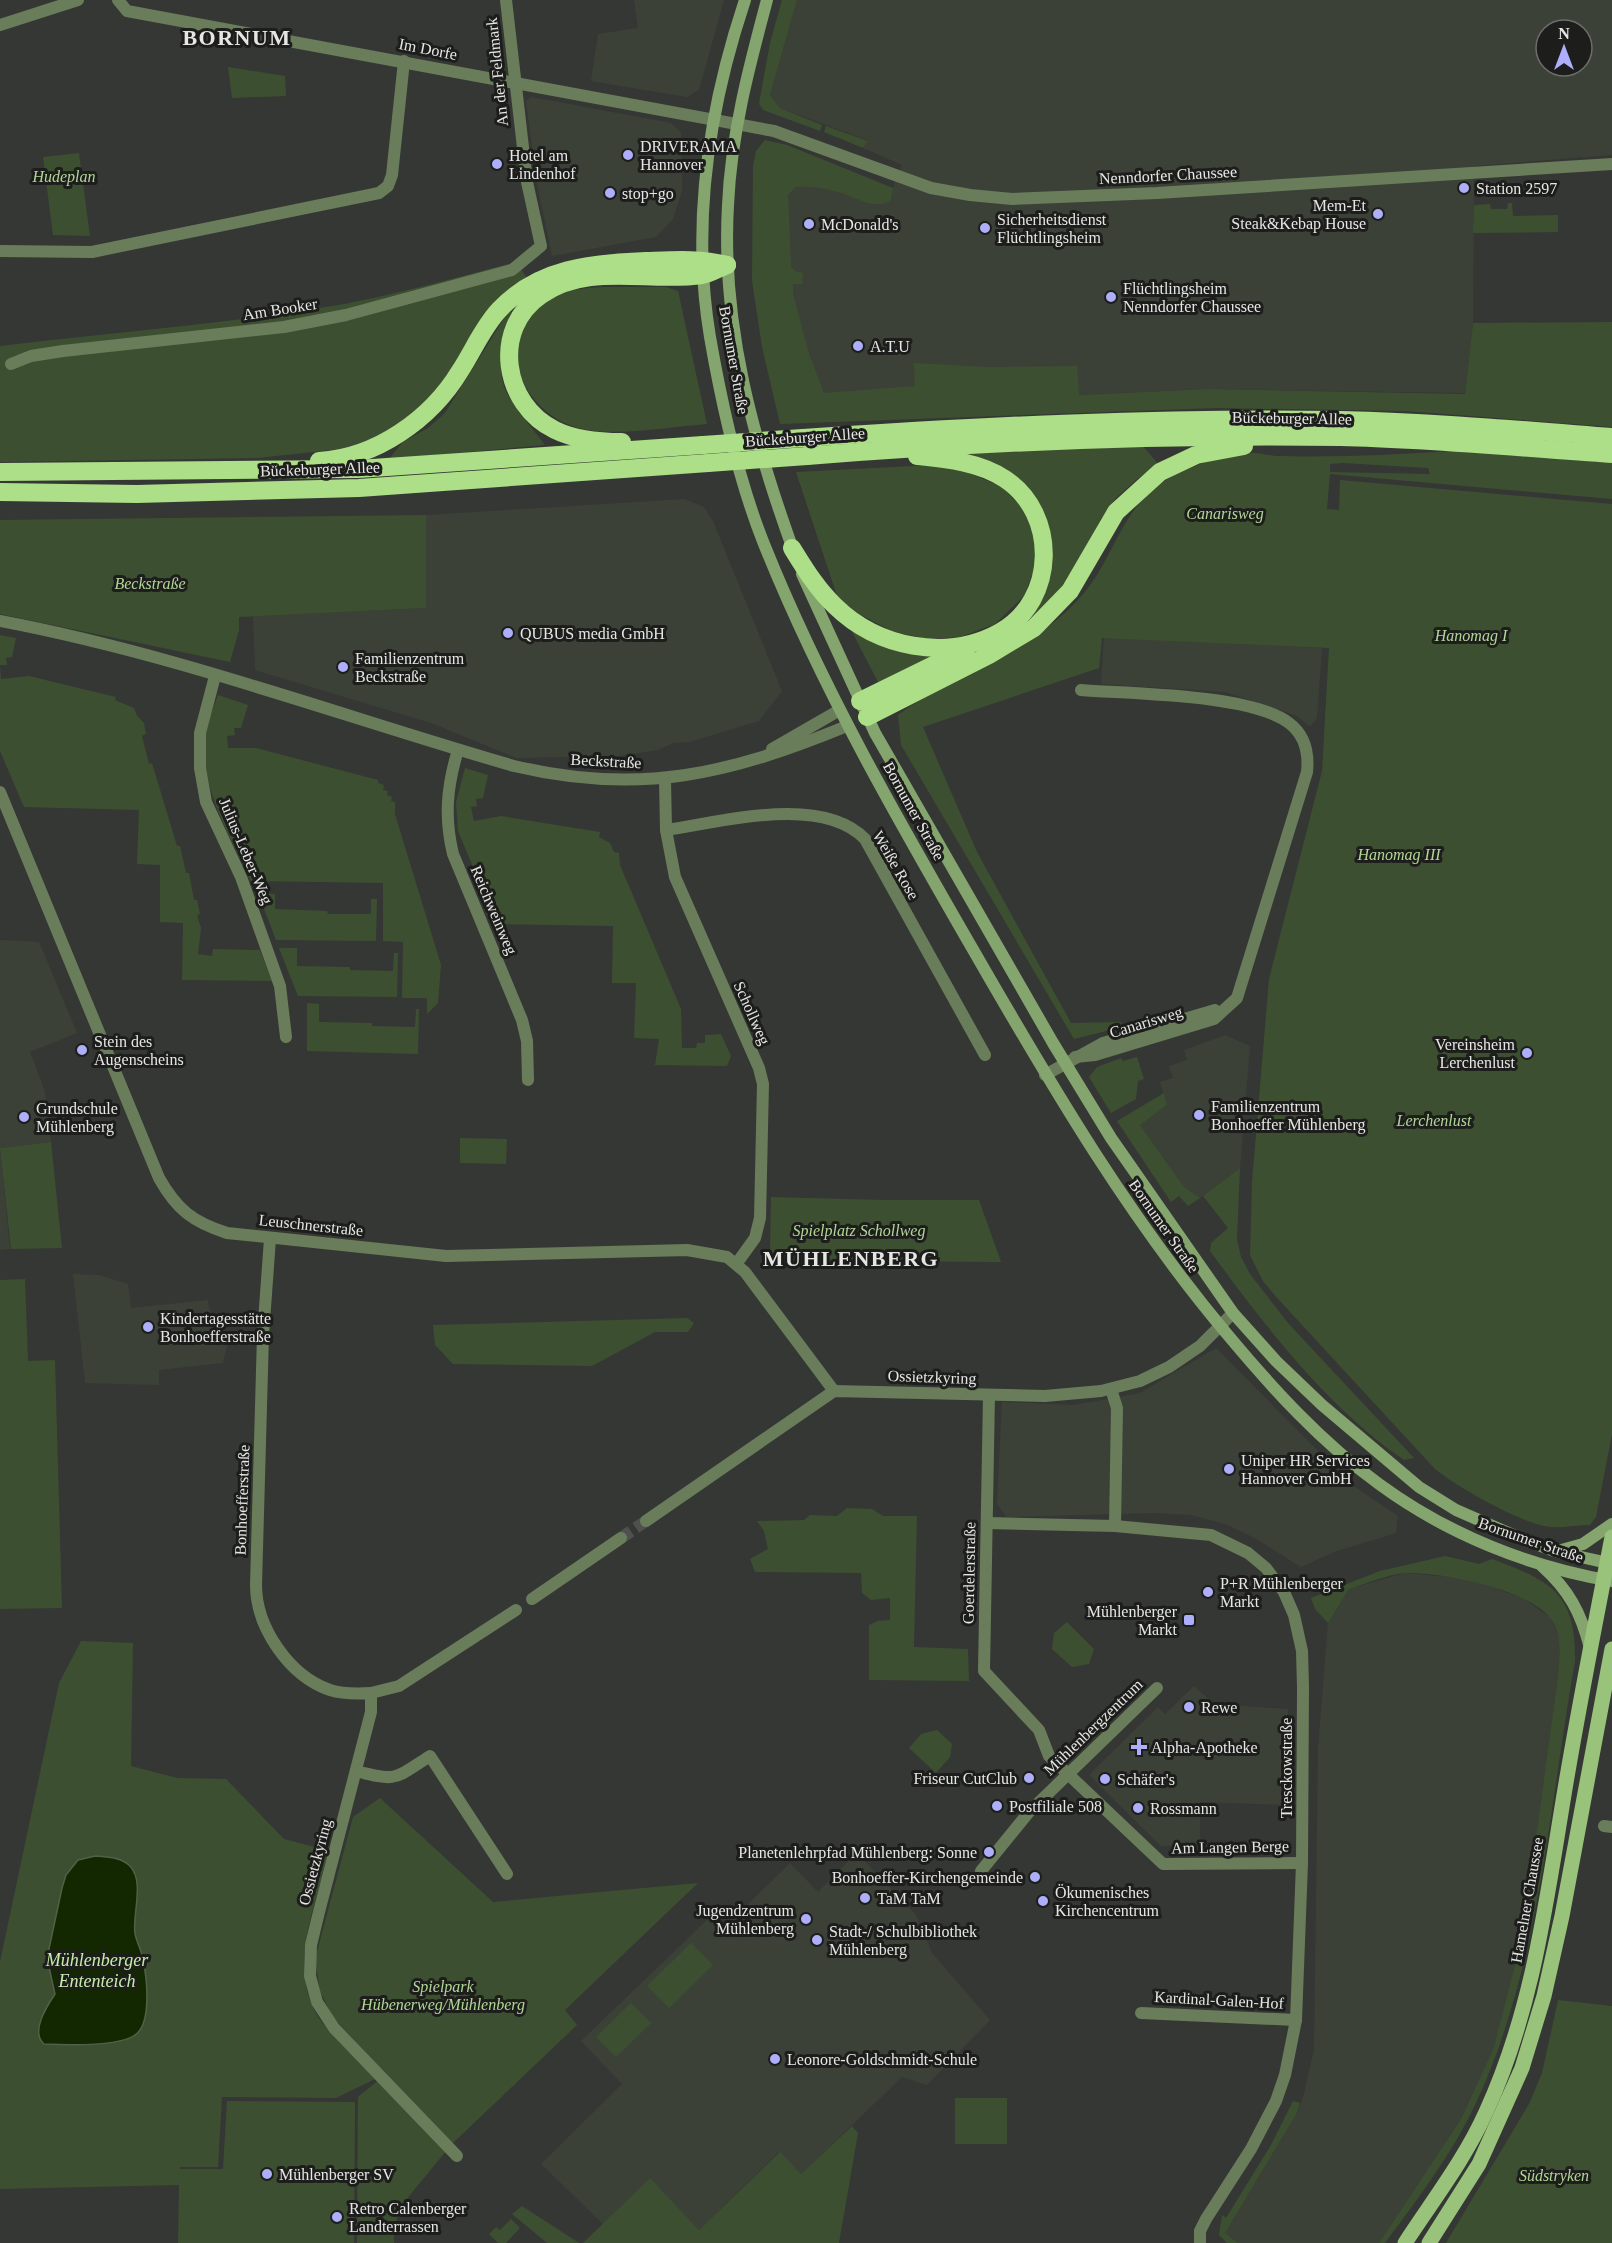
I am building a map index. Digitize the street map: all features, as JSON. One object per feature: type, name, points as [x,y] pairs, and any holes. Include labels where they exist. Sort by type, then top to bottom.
[{"type":"highway","points":[[267,471],[289,464],[328,461],[366,449],[413,425],[446,391],[498,310],[531,285],[557,273],[584,265],[703,267]]},
{"type":"highway","points":[[703,445],[604,442],[572,437],[553,430],[523,403],[509,375],[511,338],[521,315],[541,295],[553,288],[591,277],[727,265]]},
{"type":"highway","name":"Bückeburger Allee","points":[[0,472],[267,471],[428,466],[803,438],[1096,422],[1343,420],[1612,437]]},
{"type":"highway","name":"Bückeburger Allee","points":[[0,492],[137,494],[359,488],[954,445],[1097,439],[1230,437],[1438,441],[1612,454]]},
{"type":"highway","points":[[864,709],[989,655],[1034,628],[1070,591],[1116,512],[1143,484],[1179,462],[1220,449],[1245,446],[1384,451],[1438,441]]},
{"type":"highway","points":[[807,456],[913,455],[952,460],[988,470],[1018,490],[1028,502],[1042,533],[1043,569],[1040,582],[1029,603],[1017,618],[1000,632],[864,709]]},
{"type":"highway","points":[[792,548],[810,577],[835,606],[867,631],[884,638],[905,644],[945,647],[968,643],[1000,632]]},
{"type":"main road","name":"Bornumer Straße","points":[[745,0],[720,83],[713,119],[705,189],[703,267],[709,333],[720,387],[752,510],[763,543],[838,711],[1045,1075],[1147,1233],[1201,1305],[1306,1423],[1379,1484],[1449,1527],[1539,1563],[1608,1580]]},
{"type":"main road","name":"Bornumer Straße","points":[[767,0],[737,124],[728,204],[727,265],[733,325],[742,382],[760,450],[792,548],[821,618],[864,709],[1147,1192],[1233,1313],[1276,1361],[1322,1405],[1419,1487],[1456,1510],[1554,1551],[1610,1563]]},
{"type":"main road","points":[[838,711],[864,709]]},
{"type":"main road","points":[[847,726],[864,709]]},
{"type":"main road","points":[[1554,1551],[1583,1544],[1612,1524]]},
{"type":"main road","name":"Hamelner Chaussee","points":[[1405,2243],[1475,2135],[1510,2052],[1527,1996],[1542,1930],[1590,1649],[1608,1580],[1612,1537]]},
{"type":"main road","points":[[1539,1563],[1569,1594],[1577,1607],[1590,1649]]},
{"type":"main road","points":[[1429,2243],[1479,2164],[1502,2117],[1528,2048],[1544,1996],[1562,1916],[1612,1649]]},
{"type":"street","points":[[0,25],[78,0]]},
{"type":"street","name":"Im Dorfe","points":[[118,0],[127,11],[737,124]]},
{"type":"street","name":"An der Feldmark","points":[[506,0],[513,82],[527,182],[541,246]]},
{"type":"street","points":[[0,251],[92,252],[379,193],[388,186],[392,175],[404,62]]},
{"type":"street","name":"Nenndorfer Chaussee","points":[[737,124],[807,141],[931,188],[1012,199],[1168,193],[1612,164]]},
{"type":"street","name":"Am Booker","points":[[11,364],[30,356],[63,351],[274,328],[346,315],[512,270],[541,246]]},
{"type":"street","name":"Beckstraße","points":[[0,621],[49,630],[215,676],[514,766],[565,776],[665,780],[725,768],[797,747],[847,726]]},
{"type":"street","name":"Julius-Leber-Weg","points":[[215,676],[200,733],[200,768],[206,802],[242,877],[280,986],[286,1037]]},
{"type":"street","name":"Canarisweg","points":[[1045,1075],[1103,1043],[1222,1009],[1237,998],[1304,781],[1309,756],[1304,740],[1289,723],[1268,713],[1224,701],[1081,690]]},
{"type":"street","name":"Beckstraße","points":[[761,756],[838,711]]},
{"type":"street","name":"Reichweinweg","points":[[458,750],[447,799],[448,834],[453,854],[522,1020],[527,1041],[528,1080]]},
{"type":"street","name":"Schollweg","points":[[665,780],[666,831],[675,878],[759,1068],[763,1084],[760,1218],[755,1238],[737,1263]]},
{"type":"street","name":"Leuschnerstraße","points":[[0,792],[159,1178],[170,1197],[196,1222],[227,1233],[270,1239],[446,1256],[687,1250],[714,1253],[737,1263]]},
{"type":"street","name":"Weiße Rose","points":[[666,831],[787,815],[833,818],[854,827],[865,839],[985,1055]]},
{"type":"street","name":"Bonhoefferstraße","points":[[270,1239],[263,1335],[256,1585],[260,1615],[283,1654],[313,1682],[350,1694],[371,1693]]},
{"type":"street","points":[[646,1521],[834,1391],[737,1263]]},
{"type":"street","name":"Ossietzkyring","points":[[834,1391],[1045,1396],[1111,1389],[1140,1381],[1169,1366],[1200,1346],[1233,1313]]},
{"type":"street","points":[[1111,1389],[1117,1408],[1115,1526]]},
{"type":"street","name":"Goerdelerstraße","points":[[989,1395],[984,1671],[1039,1730],[1050,1756],[1068,1774]]},
{"type":"street","name":"Tresckowstraße","points":[[987,1523],[1115,1526],[1211,1535],[1248,1553],[1266,1568],[1284,1592],[1294,1615],[1303,1660],[1302,1863],[1296,2020],[1285,2075],[1276,2101],[1251,2149],[1206,2219],[1200,2231],[1200,2243]]},
{"type":"street","points":[[532,1599],[621,1538]]},
{"type":"street","points":[[371,1693],[399,1686],[516,1610]]},
{"type":"street","name":"Mühlenbergzentrum","points":[[981,1871],[1029,1812],[1157,1688]]},
{"type":"street","name":"Ossietzkyring","points":[[371,1693],[371,1712],[311,1945],[310,1968],[313,1990],[334,2028],[457,2156]]},
{"type":"street","points":[[356,1770],[388,1779],[398,1776],[430,1756],[507,1874]]},
{"type":"street","name":"Am Langen Berge","points":[[1068,1774],[1163,1864],[1302,1863]]},
{"type":"street","name":"Kardinal-Galen-Hof","points":[[1141,2013],[1296,2020]]},
{"type":"shaded area","points":[[634,0],[724,0],[699,90],[687,97],[591,81],[598,34],[638,28]]},
{"type":"shaded area","points":[[797,0],[1612,0],[1612,155],[1474,166],[1473,323],[1465,393],[1208,389],[803,407],[775,213],[785,164],[891,200],[902,165],[863,148],[867,140],[780,108],[770,95]]},
{"type":"shaded area","points":[[531,97],[671,123],[681,132],[682,191],[673,219],[656,237],[552,256],[537,184],[526,101]]},
{"type":"shaded area","points":[[684,499],[704,507],[713,521],[782,691],[759,721],[689,742],[673,743],[658,750],[620,756],[516,758],[434,724],[255,670],[253,616],[426,608],[426,515]]},
{"type":"shaded area","points":[[1104,637],[1322,648],[1317,718],[1310,727],[1297,716],[1226,692],[1101,684]]},
{"type":"shaded area","name":"Grundschule Mühlenberg","points":[[0,940],[39,942],[77,1033],[30,1052],[45,1092],[51,1142],[0,1148]]},
{"type":"shaded area","name":"Familienzentrum Bonhoeffer Mühlenberg","points":[[1225,1035],[1250,1046],[1240,1168],[1200,1198],[1184,1187],[1140,1125],[1167,1105],[1160,1082],[1173,1078],[1169,1066],[1187,1060],[1184,1050]]},
{"type":"shaded area","points":[[0,1148],[10,1249],[0,1250]]},
{"type":"shaded area","name":"Kindertagesstätte Bonhoefferstraße","points":[[73,1274],[99,1275],[128,1284],[131,1308],[208,1300],[209,1309],[227,1346],[223,1363],[159,1370],[159,1385],[85,1383]]},
{"type":"shaded area","points":[[1216,1348],[1352,1485],[1398,1516],[1396,1533],[1334,1552],[1301,1567],[1255,1538],[1225,1524],[1191,1515],[1155,1513],[1006,1517],[997,1503],[1002,1402],[1074,1405],[1140,1393]]},
{"type":"shaded area","points":[[1405,1573],[1471,1579],[1524,1599],[1551,1618],[1560,1640],[1558,1676],[1534,1859],[1523,1935],[1511,1991],[1494,2047],[1461,2119],[1379,2243],[1238,2243],[1225,2233],[1297,2113],[1314,2050],[1318,1748],[1328,1623],[1349,1589]]},
{"type":"shaded area","points":[[1194,1686],[1214,1704],[1288,1709],[1288,1805],[1200,1802],[1200,1845],[1161,1846],[1089,1775],[1158,1707],[1165,1714]]},
{"type":"shaded area","name":"Leonore-Goldschmidt-Schule","points":[[857,1853],[916,1915],[932,1953],[990,2020],[927,2085],[902,2077],[801,2174],[779,2152],[699,2230],[650,2179],[603,2224],[541,2164],[622,2084],[581,2041],[710,1917],[723,1929],[790,1863],[818,1892]]},
{"type":"green space","points":[[782,0],[797,0],[770,95],[780,108],[822,125],[820,131],[763,110],[759,104],[770,43]]},
{"type":"green space","points":[[228,67],[285,76],[286,96],[232,98]]},
{"type":"green space","points":[[826,126],[868,141],[863,148],[824,132]]},
{"type":"green space","points":[[765,140],[787,145],[893,188],[891,200],[879,204],[813,187],[795,187],[788,195],[791,266],[795,271],[803,273],[802,284],[793,284],[793,293],[808,351],[824,393],[915,386],[914,363],[986,367],[1077,366],[1079,395],[1208,389],[1465,394],[1473,323],[1612,322],[1612,427],[1405,411],[1216,408],[780,424],[762,347],[752,281],[753,166],[756,151]]},
{"type":"green space","name":"Hudeplan","points":[[79,153],[90,236],[53,235],[43,157]]},
{"type":"green space","points":[[1508,203],[1512,203],[1513,216],[1558,215],[1558,232],[1473,233],[1474,205],[1490,204],[1491,209],[1507,209]]},
{"type":"green space","points":[[516,262],[527,278],[440,387],[408,420],[364,443],[340,449],[258,458],[0,462],[0,346],[215,322],[344,304],[409,290]]},
{"type":"green space","points":[[603,287],[666,287],[678,291],[707,424],[622,432],[589,430],[557,419],[542,408],[530,393],[521,377],[517,360],[517,342],[523,325],[535,308],[549,298],[577,290]]},
{"type":"green space","points":[[508,312],[514,312],[502,356],[501,372],[504,385],[518,411],[545,445],[389,459],[403,442],[428,428],[445,413]]},
{"type":"green space","points":[[1142,445],[1159,465],[1137,479],[1115,499],[1101,519],[1067,587],[1024,627],[886,697],[1025,619],[1046,524],[959,454]]},
{"type":"green space","points":[[1471,450],[1612,460],[1612,499],[1330,474],[1327,509],[1339,510],[1340,480],[1612,504],[1612,1434],[1596,1517],[1590,1525],[1552,1527],[1525,1520],[1459,1486],[1435,1469],[1278,1299],[1263,1281],[1250,1255],[1252,1182],[1269,979],[1322,771],[1329,648],[1102,638],[1099,668],[923,727],[977,852],[1071,1023],[1121,1022],[1122,1027],[1074,1039],[901,745],[898,715],[920,700],[1013,649],[1057,619],[1077,601],[1091,583],[1134,510],[1165,480],[1207,462],[1240,453],[1276,456],[1364,456]],"holes":[[[1343,463],[1428,468],[1430,474],[1330,472],[1330,464]]]},
{"type":"green space","points":[[932,465],[965,471],[1002,487],[1022,507],[1035,537],[1035,568],[1024,596],[995,624],[960,637],[927,639],[894,632],[861,615],[838,599],[796,472]]},
{"type":"green space","points":[[426,515],[426,608],[239,617],[239,630],[230,662],[0,614],[0,520]]},
{"type":"green space","points":[[848,624],[940,654],[879,684]]},
{"type":"green space","points":[[0,635],[16,638],[12,657],[6,658],[7,665],[0,665]]},
{"type":"green space","points":[[0,665],[1,679],[29,676],[116,697],[115,700],[134,708],[137,716],[144,723],[146,734],[142,736],[149,764],[152,763],[177,846],[180,846],[186,873],[189,873],[194,900],[197,900],[200,914],[197,915],[201,928],[198,954],[212,956],[213,949],[260,950],[272,981],[182,980],[183,923],[160,922],[160,865],[137,864],[139,810],[24,807],[0,751]]},
{"type":"green space","points":[[218,695],[248,705],[241,728],[234,728],[235,735],[227,736],[228,748],[256,748],[378,780],[378,783],[384,785],[383,790],[388,791],[387,795],[392,797],[391,801],[395,802],[395,814],[441,965],[438,1003],[427,1014],[427,998],[402,998],[403,942],[383,941],[383,883],[251,881],[216,806],[206,767],[207,726]]},
{"type":"green space","points":[[465,768],[488,775],[483,798],[476,799],[477,806],[471,807],[474,821],[501,816],[600,832],[599,837],[610,843],[614,852],[619,853],[620,865],[681,1009],[682,1048],[696,1048],[697,1043],[705,1043],[705,1035],[721,1034],[731,1056],[727,1066],[655,1065],[659,1039],[634,1038],[636,983],[612,983],[613,926],[497,924],[458,831],[456,802]]},
{"type":"green space","points":[[258,893],[275,894],[275,909],[327,911],[328,914],[371,914],[371,899],[377,899],[376,941],[276,940]]},
{"type":"green space","points":[[279,948],[297,948],[297,966],[350,967],[350,970],[393,971],[394,953],[398,953],[397,997],[298,996]]},
{"type":"green space","points":[[307,1003],[319,1004],[319,1022],[372,1023],[372,1026],[415,1027],[416,1009],[419,1009],[418,1054],[307,1051]]},
{"type":"green space","points":[[1137,1057],[1144,1079],[1138,1081],[1136,1099],[1111,1113],[1089,1077],[1097,1067],[1121,1058],[1123,1061]]},
{"type":"green space","points":[[1164,1093],[1167,1105],[1140,1125],[1184,1187],[1200,1198],[1188,1206],[1179,1196],[1171,1202],[1117,1121]]},
{"type":"green space","points":[[460,1138],[507,1139],[506,1164],[460,1163]]},
{"type":"green space","points":[[51,1142],[62,1248],[11,1249],[0,1148]]},
{"type":"green space","points":[[1240,1168],[1237,1239],[1241,1257],[1250,1274],[1288,1323],[1414,1458],[1404,1460],[1376,1439],[1323,1390],[1275,1336],[1210,1251],[1211,1243],[1228,1228],[1203,1196]]},
{"type":"green space","name":"Spielplatz Schollweg","points":[[771,1197],[979,1200],[1001,1262],[846,1261],[770,1255]]},
{"type":"green space","points":[[25,1279],[28,1361],[55,1360],[62,1608],[0,1609],[0,1280]]},
{"type":"green space","points":[[687,1318],[694,1323],[688,1332],[655,1332],[592,1366],[453,1364],[435,1345],[433,1325]]},
{"type":"green space","points":[[847,1508],[872,1509],[883,1516],[917,1516],[914,1647],[968,1649],[969,1681],[869,1680],[869,1625],[878,1621],[890,1620],[890,1598],[871,1600],[862,1593],[861,1573],[755,1572],[750,1559],[768,1549],[764,1531],[757,1521],[804,1520],[810,1515],[837,1516]]},
{"type":"green space","points":[[1445,1556],[1479,1564],[1492,1559],[1544,1583],[1565,1605],[1571,1619],[1575,1661],[1549,1830],[1528,1944],[1497,2053],[1475,2105],[1445,2159],[1385,2243],[1379,2243],[1461,2119],[1494,2047],[1523,1935],[1558,1676],[1559,1639],[1555,1625],[1540,1608],[1505,1591],[1461,1579],[1421,1573],[1385,1577],[1349,1589],[1328,1623],[1315,1609],[1311,1598],[1380,1571]]},
{"type":"green space","points":[[1067,1622],[1094,1649],[1089,1664],[1072,1667],[1052,1649],[1054,1633]]},
{"type":"green space","points":[[81,1641],[133,1643],[131,1766],[177,1778],[226,1779],[284,1839],[330,1851],[307,1937],[304,1959],[305,1981],[310,2002],[321,2021],[375,2079],[336,2098],[222,2097],[218,2167],[180,2167],[180,2169],[223,2169],[227,2101],[355,2102],[354,2243],[178,2243],[179,2185],[0,2189],[0,1962],[59,1683]]},
{"type":"green space","points":[[937,1730],[952,1744],[950,1757],[936,1773],[909,1748],[921,1734]]},
{"type":"green space","name":"Spielpark Hübenerweg/Mühlenberg","points":[[380,1798],[493,1902],[698,1883],[565,2010],[577,2025],[452,2144],[400,2207],[394,2230],[394,2243],[357,2243],[358,2097],[385,2075],[332,2016],[320,1991],[315,1959],[353,1817]]},
{"type":"green space","points":[[691,1943],[713,1965],[669,2008],[647,1986]]},
{"type":"green space","name":"Südstryken","points":[[1558,2000],[1612,2006],[1612,2243],[1446,2243],[1529,2104],[1542,2073]]},
{"type":"green space","points":[[631,2003],[651,2023],[616,2057],[596,2037]]},
{"type":"green space","points":[[955,2098],[1007,2098],[1007,2144],[955,2144]]},
{"type":"green space","points":[[1293,2101],[1300,2103],[1297,2113],[1225,2233],[1238,2243],[1227,2243],[1219,2235],[1222,2215],[1226,2218],[1271,2145]]},
{"type":"green space","points":[[852,2126],[858,2133],[839,2243],[583,2243],[650,2178],[699,2230],[780,2152],[801,2174]]},
{"type":"green space","points":[[522,2206],[579,2243],[547,2243],[512,2214]]},
{"type":"green space","points":[[511,2219],[520,2228],[506,2243],[498,2243],[489,2234],[496,2227],[500,2230]]},
{"type":"water","name":"Mühlenberger Ententeich","points":[[95,1856],[122,1861],[130,1866],[137,1881],[135,1934],[146,1978],[147,2000],[144,2021],[135,2035],[117,2042],[44,2044],[40,2039],[39,2026],[55,1994],[47,1958],[62,1888],[66,1875],[78,1860]]},
{"type":"tunnel","points":[[621,1538],[646,1521]]},
{"type":"place","name":"DRIVERAMA Hannover","points":[[628,155]]},
{"type":"place","name":"Hotel am Lindenhof","points":[[497,164]]},
{"type":"place","name":"Station 2597","points":[[1464,188]]},
{"type":"place","name":"stop+go","points":[[610,193]]},
{"type":"place","name":"Mem-Et Steak&Kebap House","points":[[1378,214]]},
{"type":"place","name":"McDonald's","points":[[809,224]]},
{"type":"place","name":"Sicherheitsdienst Flüchtlingsheim","points":[[985,228]]},
{"type":"place","name":"Flüchtlingsheim Nenndorfer Chaussee","points":[[1111,297]]},
{"type":"place","name":"A.T.U","points":[[858,346]]},
{"type":"place","name":"QUBUS media GmbH","points":[[508,633]]},
{"type":"place","name":"Familienzentrum Beckstraße","points":[[343,667]]},
{"type":"place","name":"Stein des Augenscheins","points":[[82,1050]]},
{"type":"place","name":"Vereinsheim Lerchenlust","points":[[1527,1053]]},
{"type":"place","name":"Familienzentrum Bonhoeffer Mühlenberg","points":[[1199,1115]]},
{"type":"place","name":"Grundschule Mühlenberg","points":[[24,1117]]},
{"type":"place","name":"Kindertagesstätte Bonhoefferstraße","points":[[148,1327]]},
{"type":"place","name":"Uniper HR Services Hannover GmbH","points":[[1229,1469]]},
{"type":"place","name":"P+R Mühlenberger Markt","points":[[1208,1592]]},
{"type":"place","name":"Mühlenberger Markt","points":[[1189,1620]]},
{"type":"place","name":"Rewe","points":[[1189,1707]]},
{"type":"place","name":"Alpha-Apotheke","points":[[1139,1747]]},
{"type":"place","name":"Friseur CutClub","points":[[1029,1778]]},
{"type":"place","name":"Schäfer's","points":[[1105,1779]]},
{"type":"place","name":"Postfiliale 508","points":[[997,1806]]},
{"type":"place","name":"Rossmann","points":[[1138,1808]]},
{"type":"place","name":"Planetenlehrpfad Mühlenberg: Sonne","points":[[989,1852]]},
{"type":"place","name":"Bonhoeffer-Kirchengemeinde","points":[[1035,1877]]},
{"type":"place","name":"TaM TaM","points":[[865,1898]]},
{"type":"place","name":"Ökumenisches Kirchencentrum","points":[[1043,1901]]},
{"type":"place","name":"Jugendzentrum Mühlenberg","points":[[806,1919]]},
{"type":"place","name":"Stadt-/ Schulbibliothek Mühlenberg","points":[[817,1940]]},
{"type":"place","name":"Leonore-Goldschmidt-Schule","points":[[775,2059]]},
{"type":"place","name":"Mühlenberger SV","points":[[267,2174]]},
{"type":"place","name":"Retro Calenberger Landterrassen","points":[[337,2217]]},
{"type":"district","name":"BORNUM","points":[[237,37]]},
{"type":"district","name":"MÜHLENBERG","points":[[851,1258]]},
{"type":"park label","name":"Hanomag I","points":[[1471,635]]},
{"type":"park label","name":"Hanomag III","points":[[1399,854]]},
{"type":"park label","name":"Lerchenlust","points":[[1434,1120]]}]
